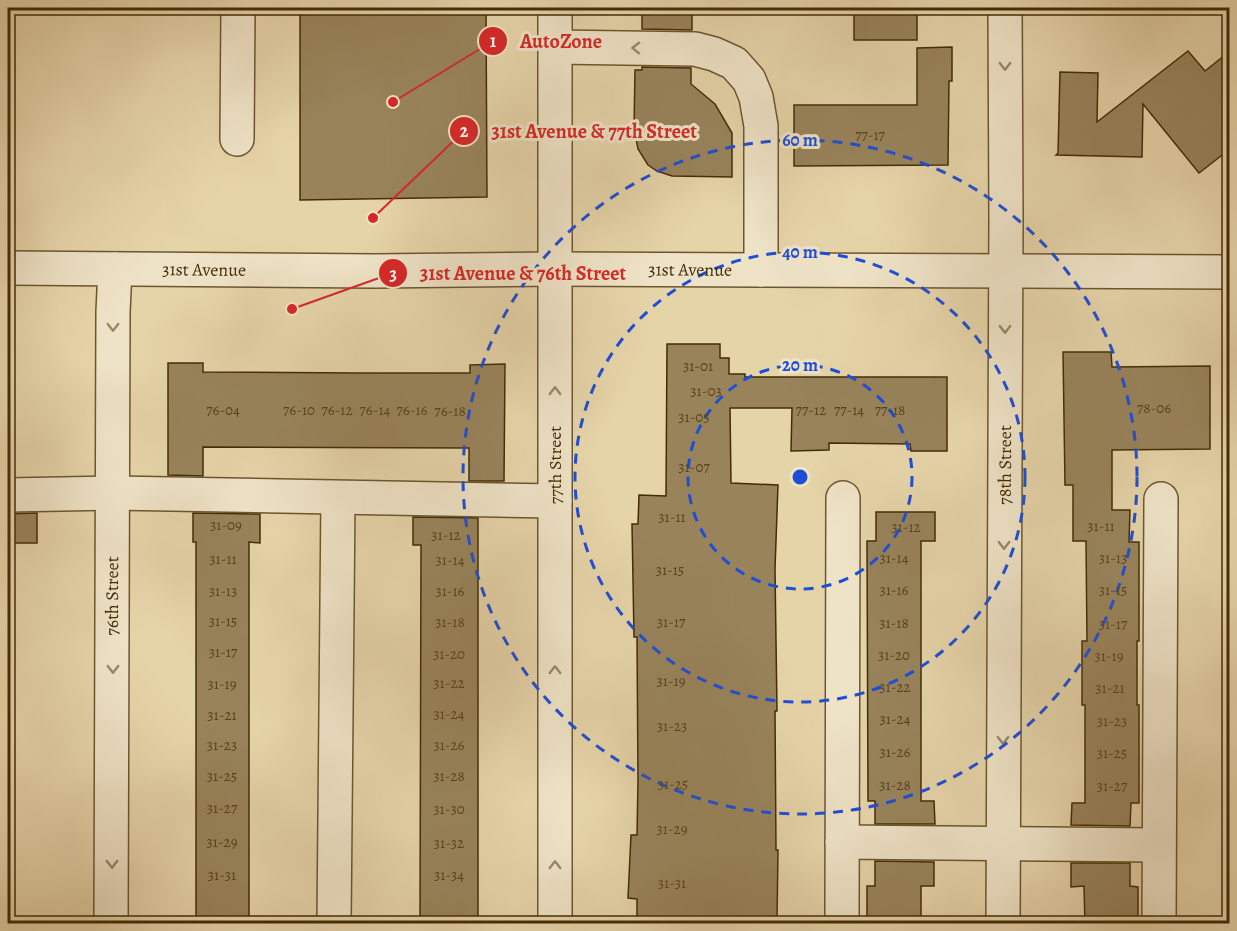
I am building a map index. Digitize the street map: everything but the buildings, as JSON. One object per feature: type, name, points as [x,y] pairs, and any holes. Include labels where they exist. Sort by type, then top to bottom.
[{"type":"street","points":[[237,139],[238,8]]},
{"type":"street","name":"77th Street","points":[[555,8],[555,924]]},
{"type":"street","name":"78th Street","points":[[1002,924],[1005,8]]},
{"type":"street","points":[[555,47],[695,49],[734,63],[749,80],[756,97],[761,126],[761,270]]},
{"type":"street","name":"31st Avenue","points":[[8,268],[1230,272]]},
{"type":"street","name":"76th Street","points":[[111,924],[115,269]]},
{"type":"street","points":[[8,495],[114,494],[555,501]]},
{"type":"street","points":[[334,924],[338,498]]},
{"type":"street","points":[[842,924],[843,498]]},
{"type":"street","points":[[1158,924],[1161,500]]},
{"type":"street","points":[[842,842],[1159,845]]},
{"type":"place","name":"AutoZone","points":[[393,102]]},
{"type":"place","name":"31st Avenue & 77th Street","points":[[373,218]]},
{"type":"place","name":"31st Avenue & 76th Street","points":[[292,309]]}]
